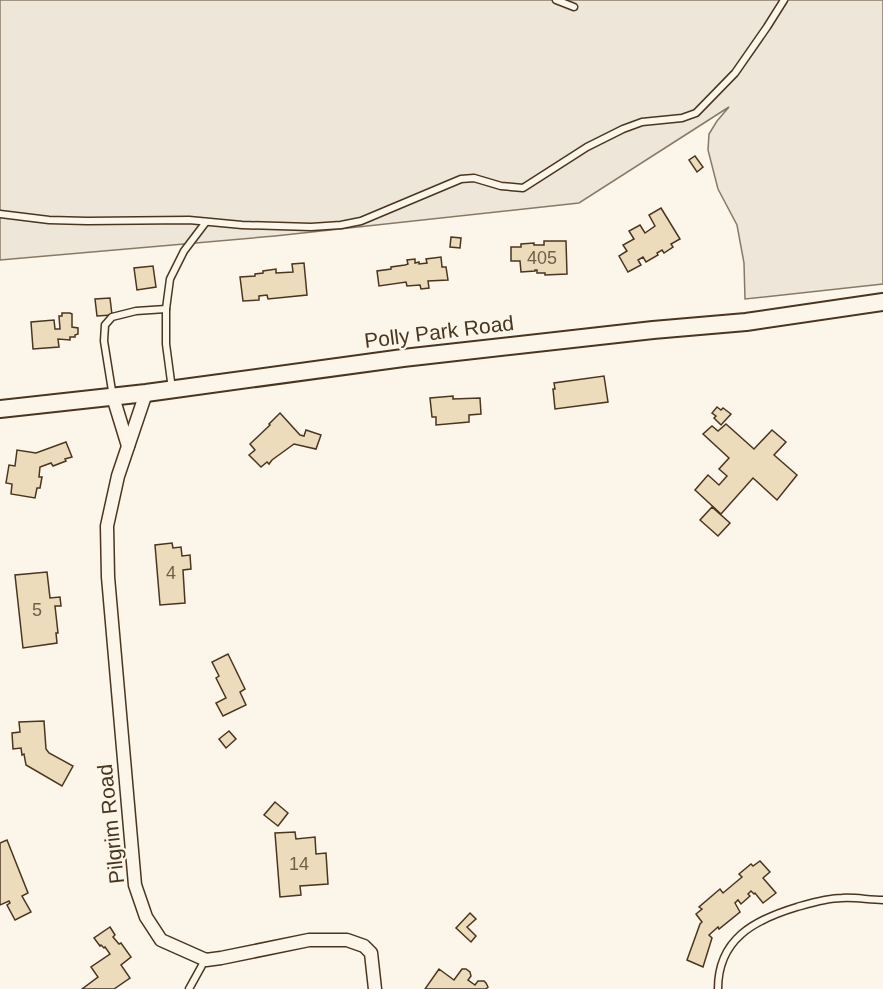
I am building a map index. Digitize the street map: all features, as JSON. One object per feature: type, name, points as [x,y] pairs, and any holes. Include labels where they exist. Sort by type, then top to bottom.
[{"type":"street","name":"Polly Park Road","points":[[0,409],[172,390],[403,358],[746,322],[883,302]]},
{"type":"street","name":"Pilgrim Road","points":[[146,393],[118,476],[107,526],[109,588],[135,885],[146,917],[161,940],[206,960]]},
{"type":"street","points":[[113,397],[128,446]]},
{"type":"street","points":[[206,960],[309,940],[347,940],[364,946],[371,953],[375,989]]},
{"type":"lane","points":[[556,0],[574,7]]},
{"type":"lane","points":[[0,214],[87,221],[173,220],[311,227],[361,221],[461,179],[474,178],[501,186],[523,188],[587,147],[623,129],[642,122],[682,118],[696,112],[735,73],[784,0]]},
{"type":"lane","points":[[172,390],[166,344],[166,309],[170,279],[184,251],[206,222]]},
{"type":"lane","points":[[113,397],[104,341],[105,325],[112,317],[136,311],[166,309]]},
{"type":"lane","points":[[718,989],[718,975],[726,952],[740,934],[759,922],[809,903],[841,897],[883,900]]},
{"type":"lane","points":[[189,989],[206,960]]},
{"type":"shaded area","points":[[0,0],[883,0],[883,284],[745,299],[744,263],[737,225],[718,189],[708,150],[709,134],[729,107],[579,203],[275,236],[0,260]]},
{"type":"building","points":[[695,156],[703,167],[697,172],[689,160]]},
{"type":"building","points":[[661,208],[680,239],[671,244],[673,247],[664,253],[662,250],[646,262],[643,257],[638,260],[641,265],[628,272],[619,256],[627,251],[623,245],[634,239],[629,231],[640,225],[645,233],[655,226],[649,215]]},
{"type":"building","points":[[451,237],[461,238],[460,248],[450,247]]},
{"type":"building","points":[[544,241],[566,241],[567,274],[545,275],[545,273],[537,273],[537,270],[521,272],[520,261],[511,261],[511,247],[534,243],[534,245],[544,245]]},
{"type":"building","points":[[441,257],[442,267],[446,267],[448,280],[428,281],[429,288],[421,289],[420,285],[407,286],[406,282],[379,286],[377,271],[408,264],[407,260],[415,259],[415,263],[419,262],[419,264],[427,263],[426,259]]},
{"type":"building","points":[[304,263],[307,295],[268,299],[267,295],[259,296],[259,300],[243,301],[240,277],[255,276],[263,271],[276,269],[276,273],[293,272],[292,264]]},
{"type":"building","points":[[153,266],[156,287],[137,290],[134,268]]},
{"type":"building","points":[[110,298],[112,315],[97,316],[95,299]]},
{"type":"building","points":[[62,313],[72,314],[72,327],[78,328],[78,334],[70,337],[70,340],[58,339],[59,347],[33,349],[31,322],[54,320],[55,329],[60,329],[59,316],[62,316]]},
{"type":"building","points":[[604,376],[608,402],[555,409],[554,383]]},
{"type":"building","points":[[453,396],[453,399],[480,398],[481,414],[469,415],[469,422],[436,425],[436,417],[432,417],[430,398]]},
{"type":"building","points":[[717,407],[731,414],[721,425],[712,413]]},
{"type":"building","points":[[280,413],[300,435],[304,436],[306,430],[321,435],[316,449],[294,444],[269,464],[267,462],[261,467],[249,455],[255,450],[250,444]]},
{"type":"building","points":[[726,424],[754,449],[772,430],[786,442],[774,455],[797,475],[777,500],[753,478],[721,514],[695,490],[708,475],[719,485],[727,476],[719,469],[729,458],[703,434],[712,426],[718,431]]},
{"type":"building","points":[[66,442],[72,457],[53,466],[51,463],[40,467],[39,477],[42,477],[35,498],[11,494],[12,484],[6,483],[9,465],[15,466],[17,450],[36,453]]},
{"type":"building","points":[[712,507],[730,523],[718,536],[700,520]]},
{"type":"building","points":[[172,543],[173,548],[181,547],[182,556],[190,555],[191,569],[183,570],[185,603],[160,605],[155,545]]},
{"type":"building","points":[[47,572],[50,598],[60,597],[61,606],[55,606],[57,643],[23,648],[15,575]]},
{"type":"building","points":[[228,654],[245,689],[240,692],[246,705],[223,716],[216,703],[226,698],[216,678],[219,676],[212,662]]},
{"type":"building","points":[[44,721],[46,749],[73,766],[62,786],[26,765],[21,748],[13,749],[12,733],[20,732],[19,722]]},
{"type":"building","points":[[229,731],[236,739],[226,748],[219,739]]},
{"type":"building","points":[[275,802],[288,813],[278,826],[264,815]]},
{"type":"building","points":[[295,832],[296,839],[315,837],[316,854],[326,853],[328,884],[300,886],[301,895],[280,897],[275,833]]},
{"type":"building","points":[[7,840],[28,893],[22,896],[31,912],[15,920],[7,905],[9,901],[0,905],[0,843]]},
{"type":"building","points":[[760,861],[770,872],[763,878],[776,893],[763,903],[751,891],[748,894],[750,896],[741,904],[738,900],[735,903],[740,912],[709,935],[712,938],[703,967],[687,960],[702,922],[696,914],[702,909],[699,907],[720,889],[723,893],[742,877],[739,874],[751,864],[753,866]]},
{"type":"building","points":[[470,913],[476,919],[467,927],[476,936],[471,942],[456,928]]},
{"type":"building","points":[[110,927],[115,935],[113,937],[119,944],[121,943],[131,957],[121,965],[130,978],[114,989],[82,989],[98,977],[91,967],[110,954],[94,938]]},
{"type":"building","points":[[439,969],[454,980],[462,969],[466,969],[471,976],[468,980],[475,985],[478,981],[484,981],[488,987],[486,989],[425,989]]}]
